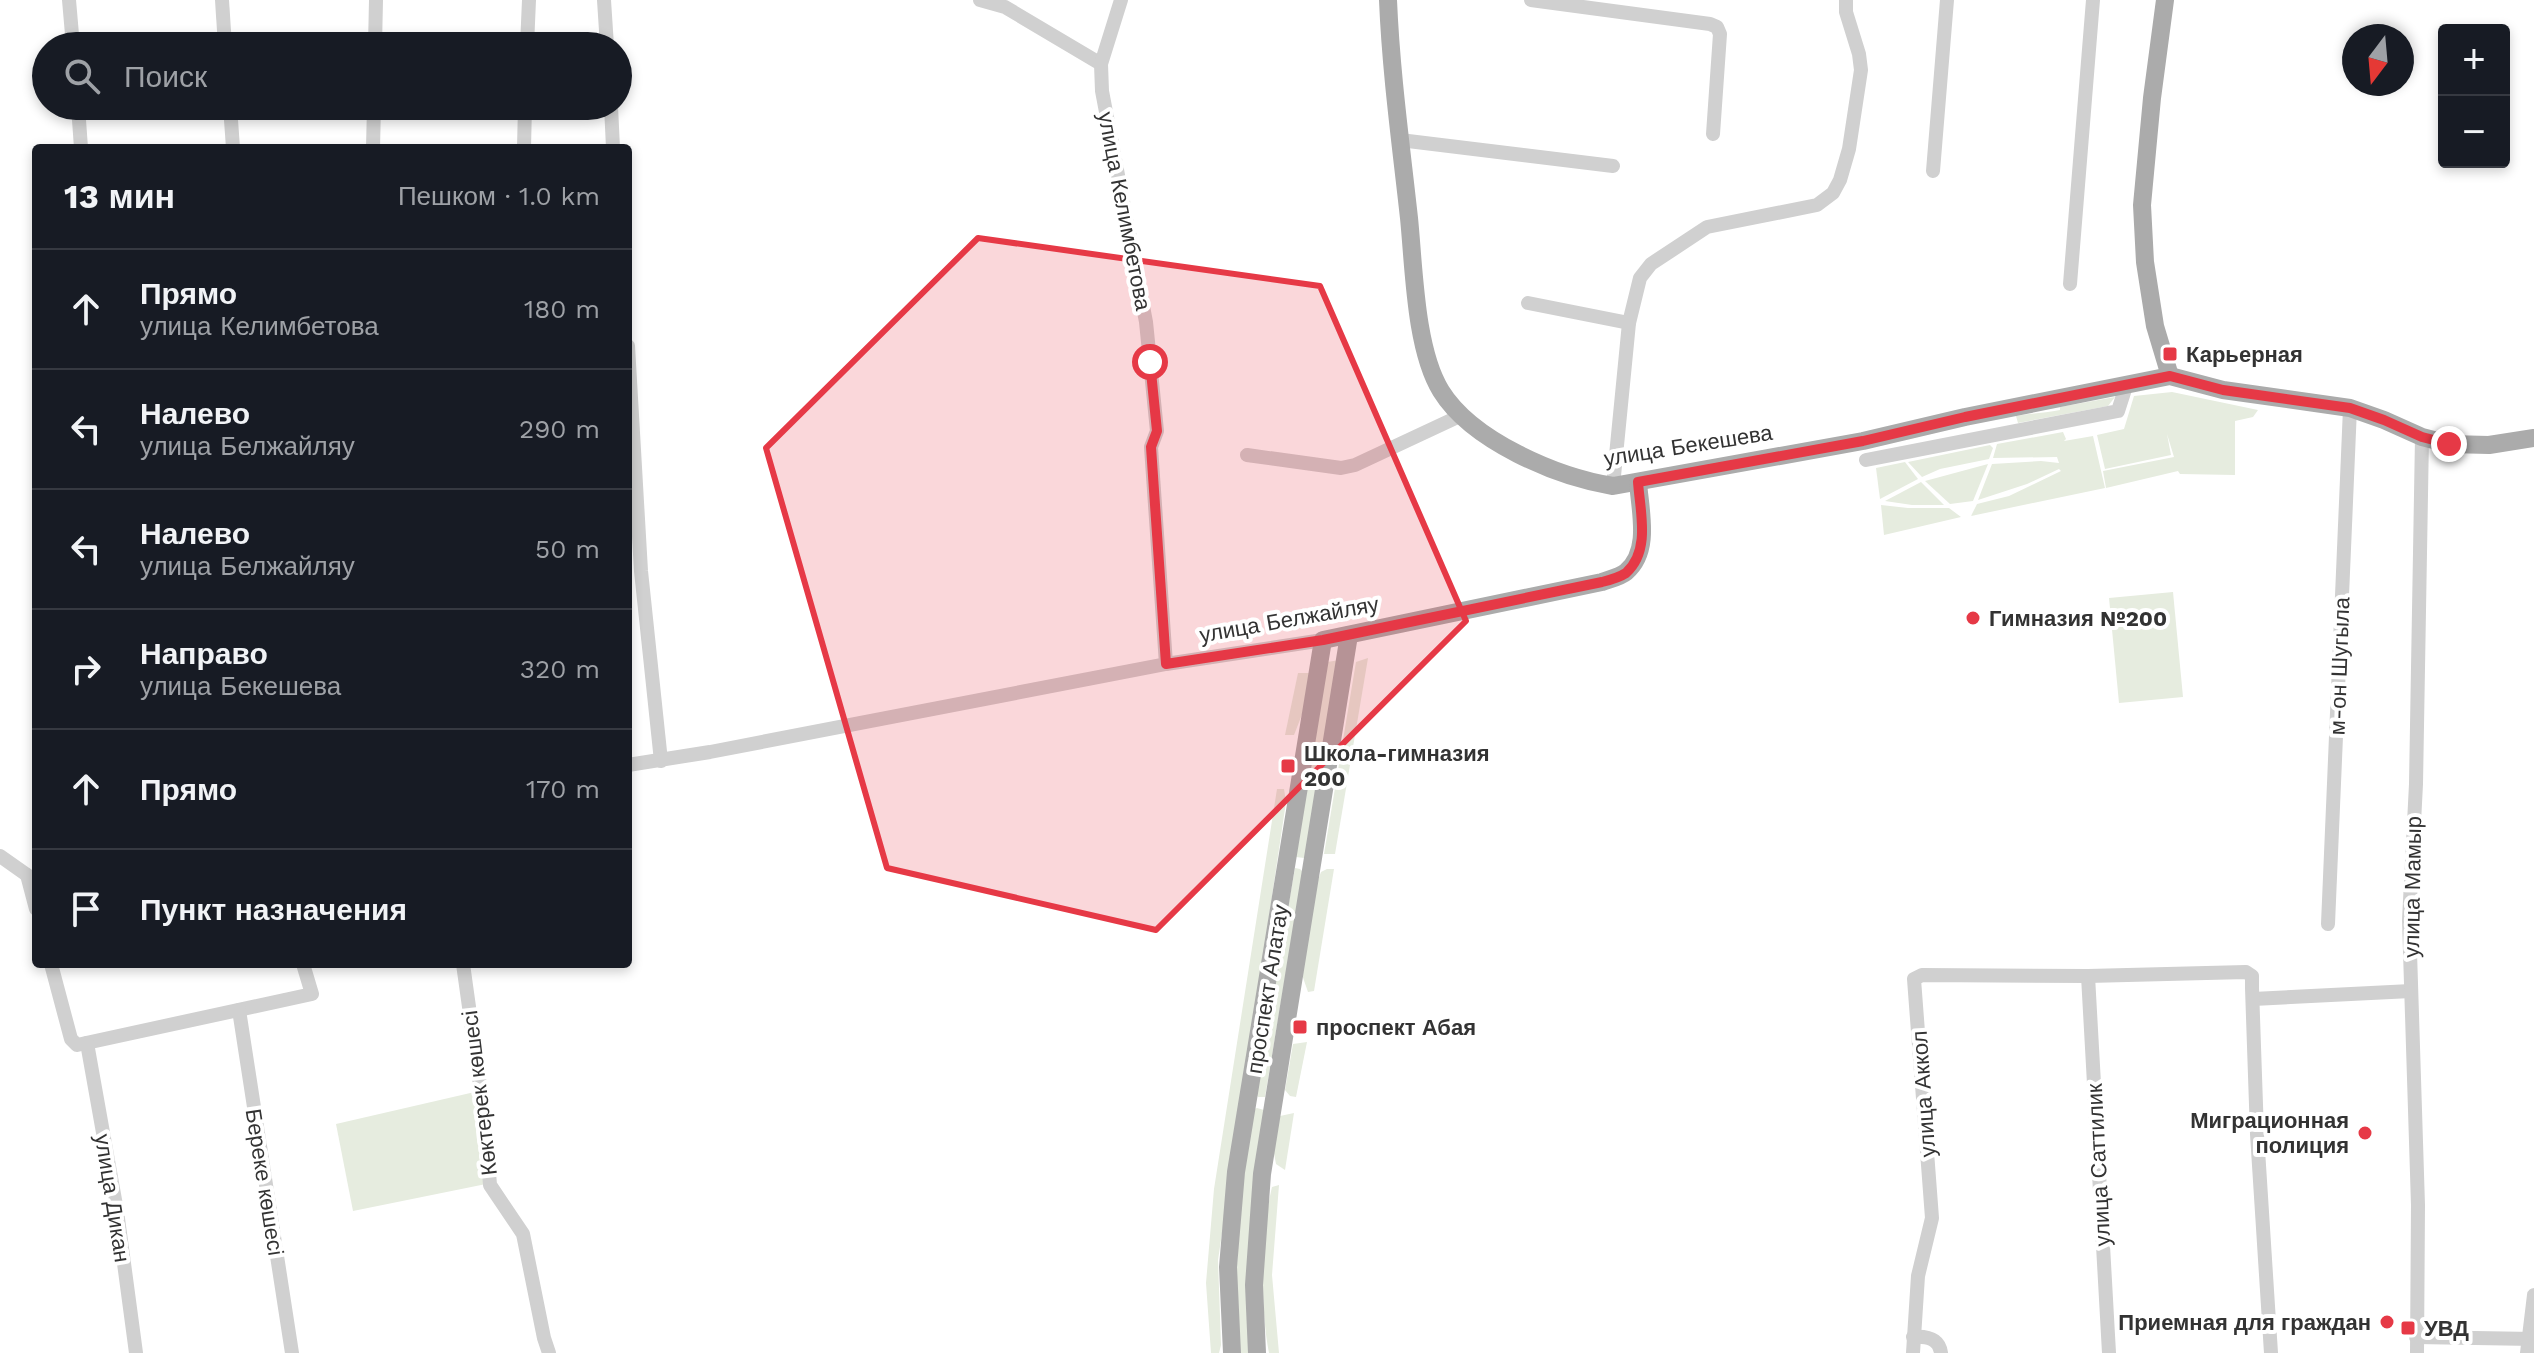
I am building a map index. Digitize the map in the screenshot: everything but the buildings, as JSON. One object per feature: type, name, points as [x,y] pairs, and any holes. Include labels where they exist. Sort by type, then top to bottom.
[{"type":"main road","name":"улица Бекешева","points":[[1388,0],[1390,51],[1418,311],[1428,359],[1441,391],[1462,415],[1492,438],[1530,459],[1584,481],[1613,486],[1863,441],[2170,376]]},
{"type":"main road","points":[[2165,0],[2142,205],[2145,262],[2153,313],[2170,376],[2223,390],[2350,408],[2422,437],[2449,444],[2474,446],[2534,438]]},
{"type":"main road","name":"улица Белжайляу","points":[[1323,640],[1602,582],[1624,574],[1638,558],[1642,541],[1638,482]]},
{"type":"main road","name":"проспект Алатау","points":[[1259,1353],[1255,1320],[1256,1235],[1262,1174],[1349,635]]},
{"type":"main road","name":"проспект Алатау","points":[[1229,1353],[1230,1245],[1236,1172],[1323,640]]},
{"type":"main road","points":[[1287,862],[1311,863]]},
{"type":"main road","points":[[1248,1101],[1273,1102]]},
{"type":"street","points":[[69,0],[72,32]]},
{"type":"street","points":[[222,0],[224,32]]},
{"type":"street","points":[[375,32],[376,0]]},
{"type":"street","points":[[528,32],[529,0]]},
{"type":"street","points":[[604,0],[606,32]]},
{"type":"street","points":[[980,0],[1005,7],[1101,64]]},
{"type":"street","name":"улица Келимбетова","points":[[1121,0],[1101,64],[1102,91],[1146,322],[1157,431],[1151,447],[1166,664]]},
{"type":"street","points":[[1531,0],[1717,27],[1720,34],[1713,134]]},
{"type":"street","points":[[1613,486],[1629,323],[1640,278],[1651,264],[1707,227],[1817,205],[1833,193],[1840,180],[1849,149],[1861,70],[1846,12],[1846,0]]},
{"type":"street","points":[[1933,171],[1947,0]]},
{"type":"street","points":[[2070,284],[2093,0]]},
{"type":"street","points":[[79,120],[81,144]]},
{"type":"street","points":[[231,120],[233,144]]},
{"type":"street","points":[[373,144],[374,120]]},
{"type":"street","points":[[524,144],[525,120]]},
{"type":"street","points":[[612,120],[613,144]]},
{"type":"street","points":[[1400,140],[1613,166]]},
{"type":"street","points":[[1528,303],[1629,323]]},
{"type":"street","points":[[1866,460],[2118,411],[2127,383]]},
{"type":"street","name":"м-он Шугыла","points":[[2328,924],[2350,408]]},
{"type":"street","points":[[1247,455],[1341,468],[1355,465],[1462,415]]},
{"type":"street","points":[[632,417],[641,571],[661,761]]},
{"type":"street","name":"улица Мамыр","points":[[2417,1353],[2418,1205],[2409,920],[2416,784],[2422,437]]},
{"type":"street","name":"улица Белжайляу","points":[[632,765],[1166,664],[1323,640]]},
{"type":"street","points":[[0,856],[32,874]]},
{"type":"street","points":[[52,968],[71,1039],[77,1045],[312,994],[304,968]]},
{"type":"street","name":"Көктерек көшесі","points":[[464,968],[485,1121],[490,1185],[523,1234],[549,1353]]},
{"type":"street","points":[[2088,976],[2246,972],[2252,976],[2257,1134],[2271,1353]]},
{"type":"street","name":"улица Аккол","points":[[1913,1353],[1920,1266],[1932,1218],[1914,979],[1922,975],[2088,976]]},
{"type":"street","name":"улица Саттилик","points":[[2088,976],[2109,1353]]},
{"type":"street","points":[[2253,999],[2411,991]]},
{"type":"street","name":"Береке көшесі","points":[[239,1010],[292,1353]]},
{"type":"street","name":"улица Дикан","points":[[87,1043],[117,1211],[136,1353]]},
{"type":"street","points":[[2416,1337],[2530,1343],[2534,1295]]},
{"type":"street","points":[[1913,1337],[1933,1339],[1941,1351]]},
{"type":"highlighted area","points":[[978,238],[1320,286],[1466,621],[1156,930],[887,868],[766,448]]},
{"type":"shaded area","points":[[2172,392],[2258,410],[2253,417],[2235,421],[2235,475],[2180,474],[2178,471],[2106,488],[2103,471],[2174,457],[2167,434],[2171,455],[2105,469],[2097,435],[2124,429],[2134,396]]},
{"type":"shaded area","points":[[2115,397],[2108,406],[2018,423],[2016,416],[2060,410],[2060,407]]},
{"type":"shaded area","points":[[2063,432],[2064,441],[2093,436],[2105,488],[1971,516],[1977,504],[2009,496],[2061,471],[2059,469],[2027,484],[1978,500],[1992,464],[2059,463],[2057,457],[1993,458],[1997,444]]},
{"type":"shaded area","points":[[1990,445],[1993,448],[1989,459],[1940,469],[1922,477],[1908,462]]},
{"type":"shaded area","points":[[1905,462],[1918,479],[1880,499],[1876,468]]},
{"type":"shaded area","points":[[1988,464],[1973,501],[1950,504],[1925,481]]},
{"type":"shaded area","points":[[1921,482],[1944,505],[1885,501]]},
{"type":"shaded area","points":[[1881,505],[1949,508],[1961,517],[1884,535]]},
{"type":"shaded area","points":[[2173,592],[2183,697],[2119,703],[2109,598]]},
{"type":"shaded area","points":[[1368,658],[1335,854],[1324,854],[1356,662]]},
{"type":"shaded area","points":[[1340,660],[1306,854],[1304,858],[1296,857],[1327,662]]},
{"type":"shaded area","points":[[1298,673],[1309,673],[1303,712],[1294,735],[1285,735]]},
{"type":"shaded area","points":[[1277,789],[1284,789],[1286,802],[1218,1260],[1221,1345],[1219,1353],[1211,1353],[1206,1283],[1214,1189]]},
{"type":"shaded area","points":[[1295,868],[1303,872],[1265,1097],[1258,1097],[1255,1092]]},
{"type":"shaded area","points":[[1334,869],[1314,991],[1308,992],[1300,969],[1317,883],[1321,872]]},
{"type":"shaded area","points":[[1307,1042],[1296,1097],[1290,1096],[1285,1090],[1293,1044]]},
{"type":"shaded area","points":[[479,1091],[486,1184],[353,1211],[336,1124]]},
{"type":"shaded area","points":[[1254,1109],[1264,1110],[1251,1353],[1238,1353],[1235,1295],[1243,1173]]},
{"type":"shaded area","points":[[1294,1113],[1285,1170],[1276,1164],[1273,1148],[1280,1116]]},
{"type":"shaded area","points":[[1279,1185],[1272,1275],[1279,1353],[1269,1353],[1263,1293],[1264,1247],[1272,1187]]},
{"type":"place","name":"Карьерная","points":[[2170,354]]},
{"type":"place","name":"Гимназия №200","points":[[1973,618]]},
{"type":"place","name":"Школа-гимназия 200","points":[[1288,766]]},
{"type":"place","name":"проспект Абая","points":[[1300,1027]]},
{"type":"place","name":"Миграционная полиция","points":[[2365,1133]]},
{"type":"place","name":"Приемная для граждан","points":[[2387,1322]]},
{"type":"place","name":"УВД","points":[[2408,1328]]},
{"type":"route","points":[[1150,362],[1157,431],[1151,447],[1166,664],[1323,640],[1602,582],[1624,574],[1638,558],[1642,541],[1638,482],[1863,441],[2127,383],[2170,376],[2223,390],[2350,408],[2422,437],[2449,444]]}]
